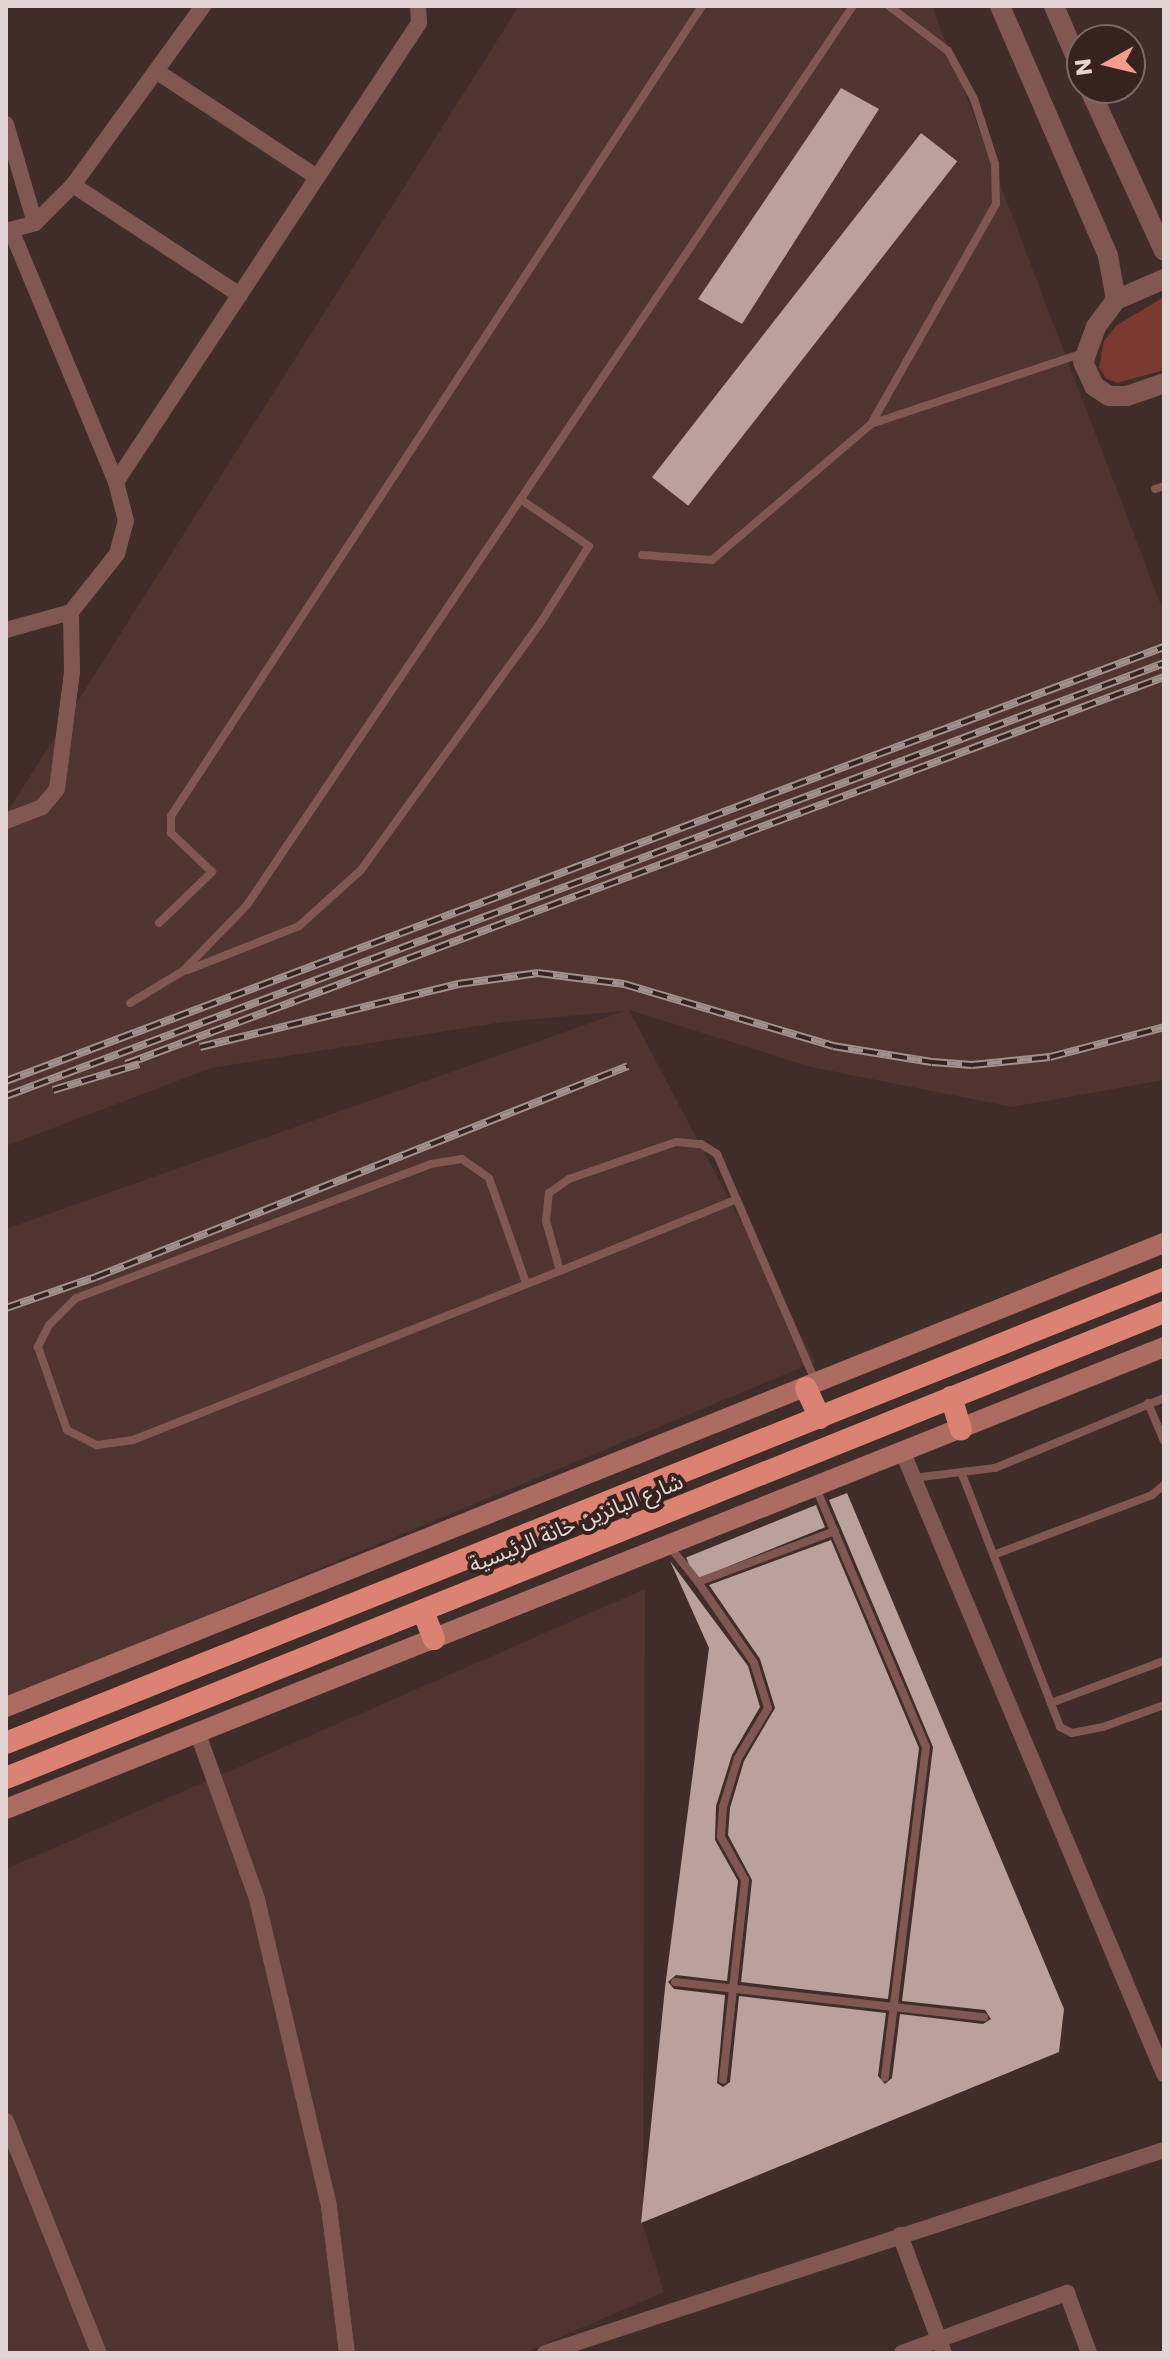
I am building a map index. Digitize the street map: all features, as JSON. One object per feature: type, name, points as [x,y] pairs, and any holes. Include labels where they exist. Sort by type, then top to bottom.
[{"type":"highway","name":"شارع البانزين خانة الرئيسية","points":[[6,1743],[1164,1279]]},
{"type":"highway","name":"شارع البانزين خانة الرئيسية","points":[[6,1778],[424,1614],[1164,1312]]},
{"type":"highway","points":[[811,1386],[820,1418]]},
{"type":"highway","points":[[951,1397],[961,1429]]},
{"type":"highway","points":[[424,1614],[434,1639]]},
{"type":"main road","points":[[6,1707],[1164,1243]]},
{"type":"main road","points":[[6,1809],[1164,1347]]},
{"type":"street","points":[[6,630],[71,612],[117,554],[126,521],[116,482],[9,230],[35,223],[73,185],[203,6]]},
{"type":"street","points":[[116,482],[419,23],[418,6]]},
{"type":"street","points":[[1000,6],[1108,256],[1116,300]]},
{"type":"street","points":[[1054,6],[1066,34]]},
{"type":"street","points":[[156,71],[317,177]]},
{"type":"street","points":[[1096,104],[1164,251]]},
{"type":"street","points":[[6,124],[35,223]]},
{"type":"street","points":[[73,185],[240,295]]},
{"type":"street","points":[[1164,279],[1116,300],[1084,353],[1089,379],[1109,396],[1127,396],[1164,383]]},
{"type":"street","points":[[6,821],[42,807],[57,789],[72,672],[71,612]]},
{"type":"street","points":[[903,1453],[1164,2074]]},
{"type":"street","points":[[198,1734],[257,1899],[329,2207],[347,2353]]},
{"type":"street","points":[[6,2121],[99,2353]]},
{"type":"street","points":[[545,2353],[1164,2150]]},
{"type":"street","points":[[900,2235],[942,2346]]},
{"type":"street","points":[[902,2353],[942,2346],[1067,2293],[1089,2353]]},
{"type":"lane","points":[[159,923],[212,872],[171,833],[171,816],[702,6]]},
{"type":"lane","points":[[183,971],[247,905],[853,6]]},
{"type":"lane","points":[[642,555],[712,560],[741,541],[871,424],[996,204],[995,164],[974,99],[948,51],[889,6]]},
{"type":"lane","points":[[871,424],[1084,353]]},
{"type":"lane","points":[[130,1003],[183,971],[299,926],[361,870],[541,622],[589,546],[520,499]]},
{"type":"lane","points":[[560,1271],[546,1221],[549,1193],[569,1179],[676,1142],[701,1144],[717,1154],[811,1386]]},
{"type":"lane","points":[[526,1283],[489,1178],[462,1159],[431,1164],[76,1298],[49,1325],[38,1347],[67,1430],[97,1445],[133,1440],[737,1199]]},
{"type":"lane","points":[[913,1478],[995,1468],[1164,1398]]},
{"type":"lane","points":[[1148,1403],[1164,1441]]},
{"type":"lane","points":[[962,1474],[996,1554],[1060,1727],[1072,1733],[1164,1705]]},
{"type":"lane","points":[[996,1554],[1152,1495],[1164,1485]]},
{"type":"lane","points":[[816,1488],[926,1747],[885,2077]]},
{"type":"lane","points":[[698,1582],[835,1531]]},
{"type":"lane","points":[[669,1546],[698,1582],[766,1689],[768,1708],[738,1758],[723,1807],[721,1837],[745,1880],[723,2080]]},
{"type":"lane","points":[[1051,1703],[1164,1661]]},
{"type":"lane","points":[[675,1982],[984,2017]]},
{"type":"shaded area","points":[[519,6],[932,6],[1164,613],[1164,1080],[1012,1107],[811,1067],[629,1010],[815,1362],[6,1699],[6,1229],[624,1011],[504,1022],[211,1068],[6,1146],[6,814]]},
{"type":"shaded area","points":[[1164,297],[1164,370],[1117,383],[1107,379],[1099,368],[1104,341],[1117,325]]},
{"type":"shaded area","points":[[645,1589],[643,2226],[664,2292],[524,2353],[6,2353],[6,1869]]},
{"type":"building","points":[[841,88],[879,109],[742,324],[698,299]]},
{"type":"building","points":[[921,133],[957,161],[688,506],[652,477]]},
{"type":"building","points":[[847,1493],[1064,2009],[1059,2052],[641,2223],[665,1988],[709,1648],[670,1561],[748,1666],[760,1707],[732,1755],[716,1806],[715,1840],[738,1881],[727,1981],[676,1975],[668,1982],[674,1989],[725,1995],[717,2083],[723,2087],[730,2082],[739,1996],[886,2013],[878,2076],[885,2084],[892,2078],[900,2014],[983,2024],[991,2019],[985,2010],[902,2001],[933,1747],[829,1500]]},
{"type":"building","points":[[816,1505],[825,1527],[695,1580],[686,1557]]},
{"type":"building","points":[[831,1540],[919,1748],[888,1999],[741,1982],[752,1880],[728,1835],[730,1808],[744,1761],[775,1708],[760,1659],[709,1585]]},
{"type":"railway","points":[[6,1081],[1164,647]]},
{"type":"railway","points":[[6,1096],[1164,663]]},
{"type":"railway","points":[[126,1064],[1164,677]]},
{"type":"railway","points":[[200,1047],[458,984],[538,973],[624,984],[833,1046],[932,1062],[972,1065],[1050,1057],[1164,1027]]},
{"type":"railway","points":[[53,1090],[139,1064]]},
{"type":"railway","points":[[6,1308],[96,1277],[628,1066]]}]
